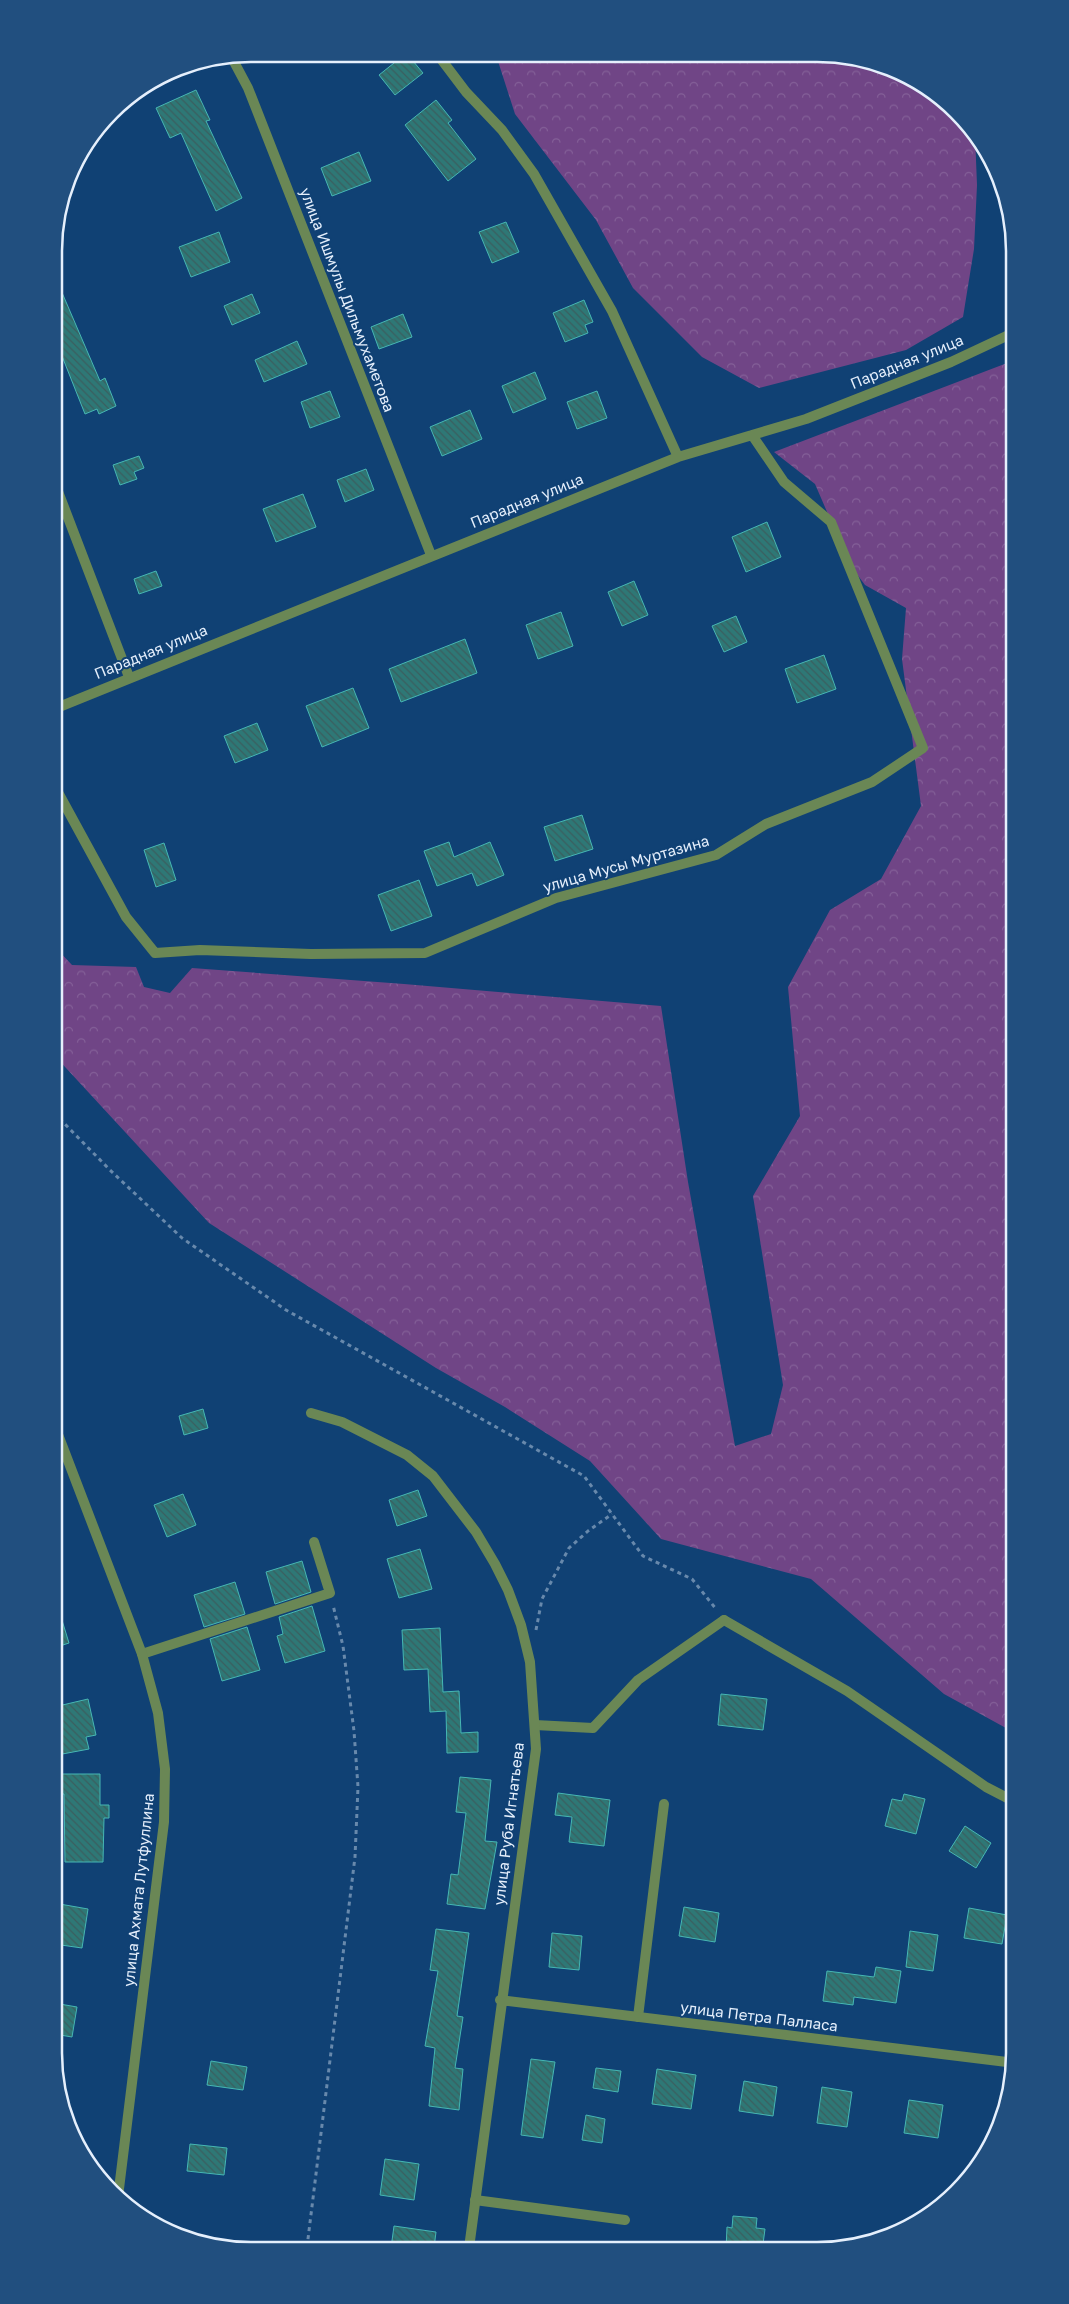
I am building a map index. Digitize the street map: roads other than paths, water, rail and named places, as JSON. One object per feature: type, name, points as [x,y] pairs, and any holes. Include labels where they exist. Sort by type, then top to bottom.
[{"type":"street","points":[[443,62],[466,92],[502,130],[534,174],[612,311],[678,457]]},
{"type":"street","name":"улица Ишмулы Дильмухаметова","points":[[235,63],[248,88],[431,555]]},
{"type":"street","name":"Парадная улица","points":[[62,706],[431,555],[678,457],[806,419],[924,373],[1006,336]]},
{"type":"street","name":"улица Мусы Муртазина","points":[[62,800],[126,917],[155,953],[200,950],[311,954],[424,952],[556,898],[716,855],[766,824],[872,782],[923,748],[831,522],[784,482],[752,435]]},
{"type":"street","points":[[62,502],[129,677]]},
{"type":"street","name":"улица Руба Игнатьева","points":[[311,1413],[342,1422],[407,1456],[433,1476],[476,1532],[496,1564],[521,1625],[530,1662],[536,1749],[500,2000],[469,2242]]},
{"type":"street","name":"улица Ахмата Лутфуллина","points":[[62,1445],[142,1654],[158,1714],[165,1769],[164,1822],[119,2187]]},
{"type":"street","points":[[142,1654],[330,1593],[314,1542]]},
{"type":"street","points":[[534,1725],[593,1728],[638,1680],[724,1620],[847,1691],[986,1787],[1006,1797]]},
{"type":"street","points":[[638,2017],[664,1804]]},
{"type":"street","name":"улица Петра Палласа","points":[[500,2000],[1006,2062]]},
{"type":"street","points":[[475,2200],[625,2220]]}]
